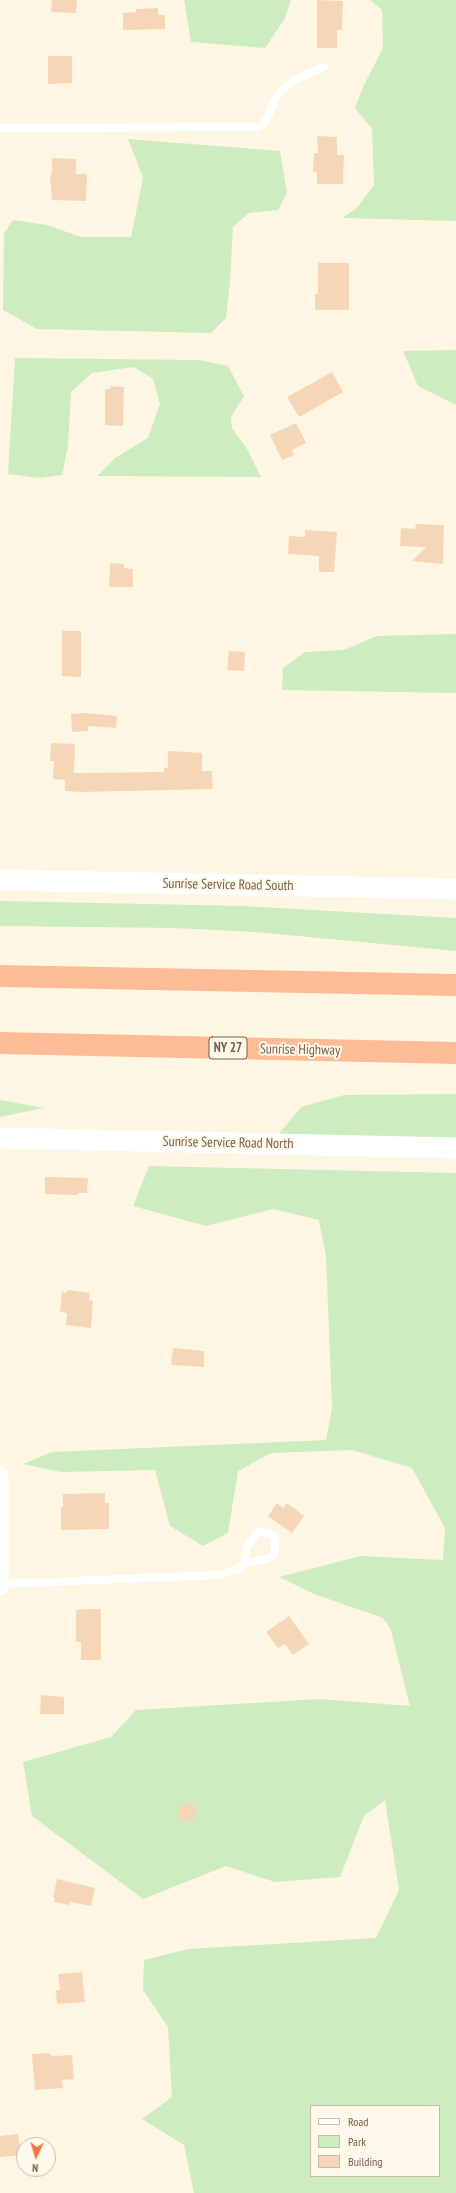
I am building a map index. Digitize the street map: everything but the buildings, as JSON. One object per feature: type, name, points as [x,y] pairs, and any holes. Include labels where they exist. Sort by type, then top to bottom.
[{"type":"highway","points":[[0,976],[456,985]]},
{"type":"highway","name":"Sunrise Highway","points":[[0,1043],[456,1053]]},
{"type":"street","name":"Sunrise Service Road South","points":[[0,880],[456,889]]},
{"type":"street","name":"Sunrise Service Road North","points":[[0,1138],[456,1148]]},
{"type":"street","points":[[0,1475],[0,1587]]},
{"type":"lane","points":[[0,128],[259,127],[269,117],[279,92],[300,78],[324,67]]},
{"type":"lane","points":[[0,1584],[218,1575],[239,1569],[244,1563],[247,1546],[259,1531],[274,1535],[276,1547],[273,1556],[262,1560],[244,1563]]},
{"type":"green space","points":[[184,0],[291,0],[284,20],[265,48],[191,42]]},
{"type":"green space","points":[[370,0],[456,0],[456,221],[342,218],[356,209],[374,185],[372,129],[355,108],[364,85],[383,48],[382,10]]},
{"type":"green space","points":[[128,139],[280,151],[287,192],[278,210],[249,213],[233,227],[230,282],[226,318],[211,333],[37,329],[3,310],[4,234],[13,220],[47,225],[81,237],[131,237],[143,178]]},
{"type":"green space","points":[[456,350],[456,405],[418,386],[403,351]]},
{"type":"green space","points":[[15,358],[199,360],[228,366],[244,396],[231,417],[232,428],[247,449],[261,477],[97,476],[115,458],[148,438],[160,404],[153,379],[134,367],[92,373],[71,392],[68,446],[62,475],[39,478],[8,474]]},
{"type":"green space","points":[[456,634],[456,693],[282,690],[283,668],[305,652],[344,650],[377,636]]},
{"type":"green space","points":[[0,901],[244,906],[456,918],[456,951],[256,932],[174,928],[0,926]]},
{"type":"green space","points":[[456,1094],[456,1138],[278,1135],[301,1107],[344,1095]]},
{"type":"green space","points":[[0,1100],[44,1108],[0,1117]]},
{"type":"green space","points":[[149,1166],[456,1173],[456,2193],[194,2193],[184,2145],[142,2119],[172,2097],[168,2027],[143,1990],[144,1960],[188,1949],[376,1938],[399,1890],[385,1800],[364,1816],[340,1877],[275,1882],[226,1866],[143,1899],[32,1816],[23,1762],[111,1737],[136,1710],[320,1699],[410,1706],[391,1630],[383,1618],[314,1594],[279,1577],[361,1556],[443,1560],[445,1528],[412,1468],[352,1450],[271,1453],[238,1471],[228,1533],[203,1546],[170,1526],[155,1470],[61,1472],[23,1464],[52,1452],[326,1440],[332,1408],[326,1256],[319,1220],[273,1209],[206,1226],[133,1206]]}]
